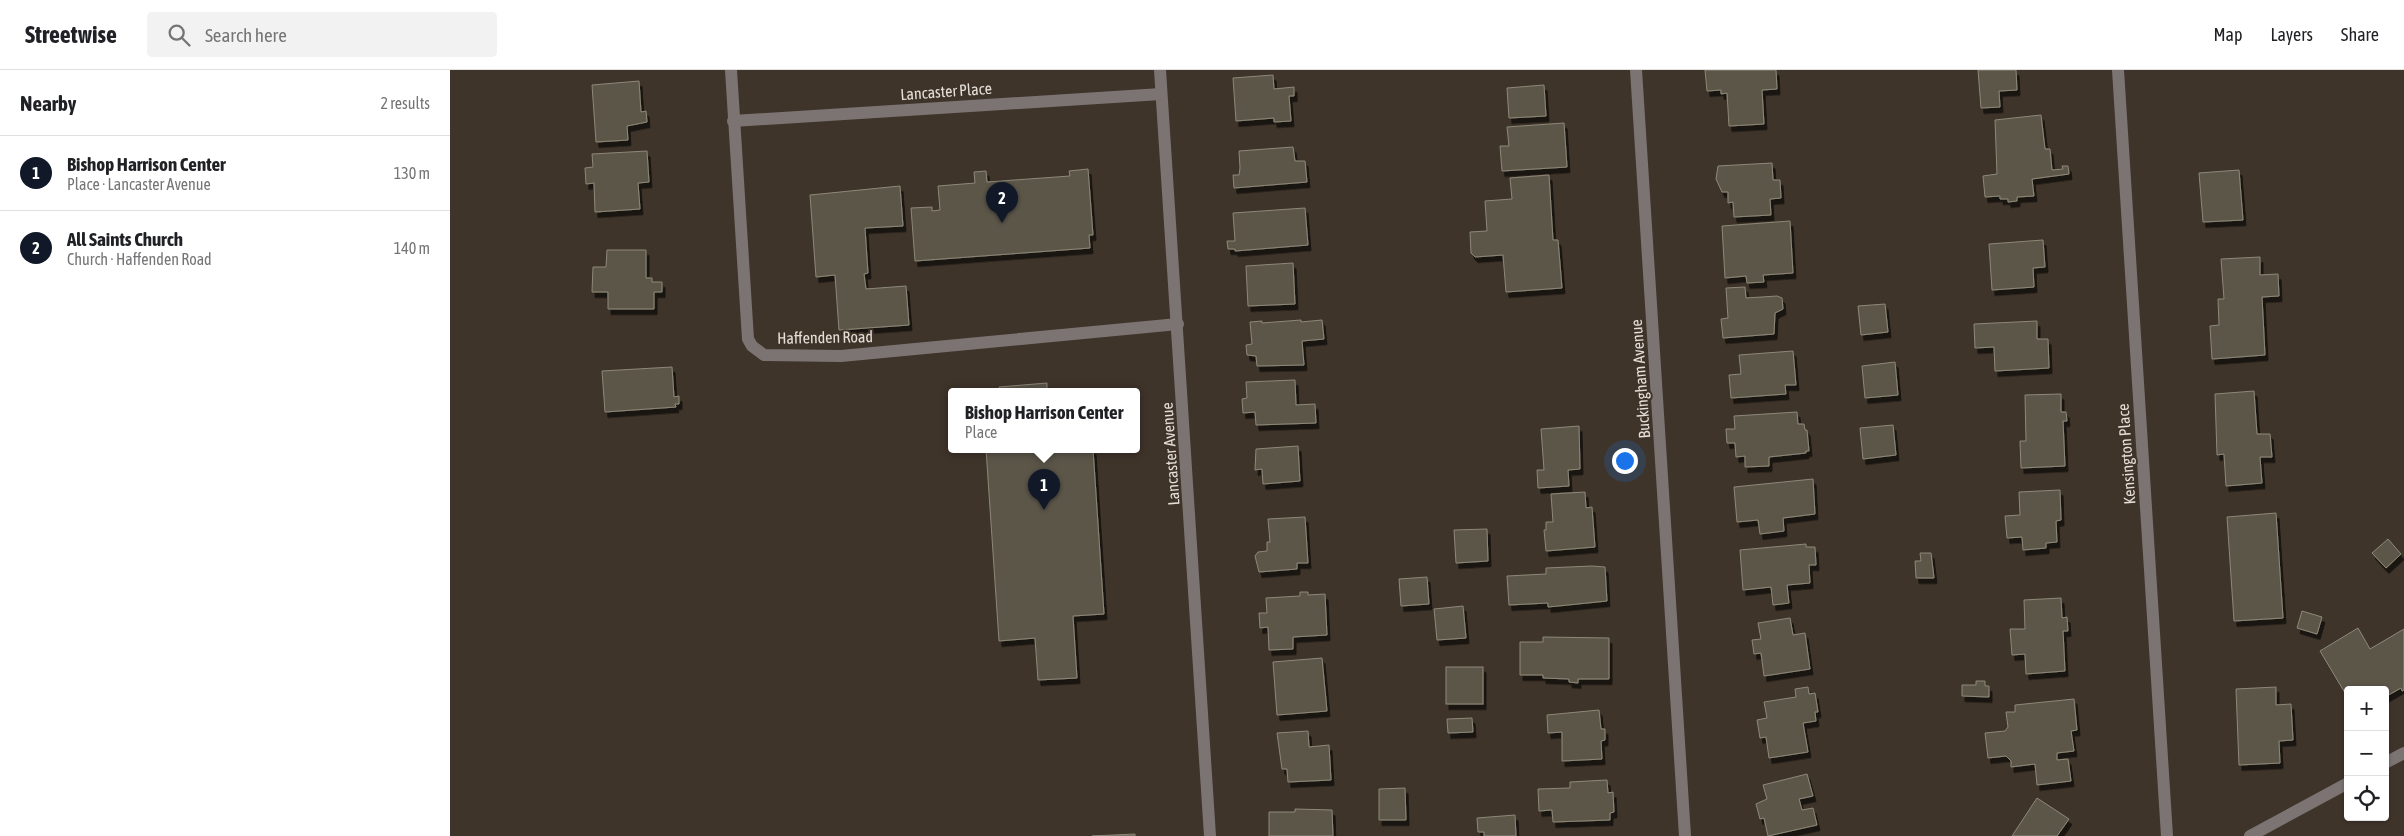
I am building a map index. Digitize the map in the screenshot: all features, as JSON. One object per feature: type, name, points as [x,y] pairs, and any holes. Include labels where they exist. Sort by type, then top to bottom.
[{"type":"street","name":"Haffenden Road","points":[[731,70],[748,339],[752,346],[764,355],[841,356],[1178,324]]},
{"type":"street","name":"Lancaster Avenue","points":[[1160,70],[1210,836]]},
{"type":"street","name":"Buckingham Avenue","points":[[1636,70],[1686,836]]},
{"type":"street","name":"Kensington Place","points":[[2118,70],[2167,836]]},
{"type":"street","name":"Lancaster Place","points":[[733,121],[1162,94]]},
{"type":"street","points":[[2389,761],[2404,753]]},
{"type":"street","points":[[2250,836],[2344,786]]},
{"type":"building","points":[[1705,70],[1776,70],[1777,89],[1762,90],[1764,124],[1729,126],[1727,93],[1721,94],[1721,90],[1707,91]]},
{"type":"building","points":[[1978,70],[2016,70],[2017,90],[1999,91],[2000,107],[1981,108]]},
{"type":"building","points":[[1273,75],[1274,89],[1294,87],[1294,96],[1289,96],[1291,121],[1274,122],[1274,118],[1236,121],[1233,78]]},
{"type":"building","points":[[639,81],[641,112],[646,111],[647,122],[627,126],[628,140],[596,142],[592,85]]},
{"type":"building","points":[[1544,85],[1546,116],[1509,118],[1507,88]]},
{"type":"building","points":[[2041,115],[2045,149],[2050,149],[2052,170],[2063,169],[2062,166],[2068,166],[2069,174],[2032,179],[2034,196],[2017,197],[2017,201],[2008,202],[2008,199],[2000,199],[2000,196],[1985,197],[1983,176],[1997,174],[1995,120]]},
{"type":"building","points":[[1564,123],[1567,167],[1502,171],[1500,146],[1509,146],[1507,127]]},
{"type":"building","points":[[1293,147],[1295,161],[1305,161],[1307,182],[1234,188],[1233,175],[1239,175],[1240,168],[1239,151]]},
{"type":"building","points":[[647,151],[649,182],[638,183],[640,209],[595,212],[594,183],[586,184],[585,168],[593,167],[592,154]]},
{"type":"building","points":[[1772,163],[1773,180],[1780,180],[1781,198],[1770,199],[1771,215],[1734,217],[1733,202],[1728,203],[1728,192],[1722,192],[1716,179],[1718,166]]},
{"type":"building","points":[[1088,169],[1093,235],[1089,235],[1090,248],[915,261],[911,208],[932,207],[932,211],[940,210],[938,186],[975,183],[974,172],[986,171],[987,182],[1070,176],[1069,171]]},
{"type":"building","points":[[2239,170],[2243,220],[2203,222],[2199,173]]},
{"type":"building","points":[[1549,175],[1553,240],[1558,240],[1562,288],[1506,292],[1503,255],[1475,257],[1471,253],[1470,232],[1487,231],[1485,201],[1512,199],[1510,178]]},
{"type":"building","points":[[900,186],[903,226],[865,228],[868,273],[864,274],[866,289],[906,286],[909,325],[839,330],[835,275],[816,277],[810,195]]},
{"type":"building","points":[[1305,208],[1308,245],[1235,251],[1235,249],[1228,249],[1227,241],[1235,241],[1233,213]]},
{"type":"building","points":[[1790,221],[1793,273],[1763,275],[1764,282],[1747,283],[1746,276],[1725,278],[1722,226]]},
{"type":"building","points":[[2043,240],[2045,267],[2033,268],[2034,287],[1992,290],[1989,244]]},
{"type":"building","points":[[607,250],[646,250],[646,278],[652,278],[652,282],[662,282],[662,292],[654,292],[654,309],[608,309],[608,292],[592,292],[593,267],[606,267]]},
{"type":"building","points":[[2260,257],[2260,275],[2278,274],[2279,296],[2262,297],[2265,355],[2212,359],[2210,326],[2219,325],[2218,299],[2224,299],[2221,259]]},
{"type":"building","points":[[1293,263],[1295,304],[1248,306],[1246,266]]},
{"type":"building","points":[[1745,287],[1746,298],[1777,296],[1782,298],[1783,309],[1775,313],[1774,334],[1723,338],[1721,319],[1728,318],[1726,288]]},
{"type":"building","points":[[1885,304],[1888,332],[1861,335],[1858,306]]},
{"type":"building","points":[[1301,320],[1301,322],[1322,320],[1324,339],[1302,341],[1304,365],[1257,366],[1256,356],[1247,355],[1246,345],[1252,344],[1250,322]]},
{"type":"building","points":[[2037,321],[2037,339],[2048,339],[2049,368],[1995,371],[1994,347],[1975,348],[1974,324]]},
{"type":"building","points":[[1793,351],[1796,385],[1785,385],[1786,394],[1731,398],[1729,375],[1741,374],[1739,355]]},
{"type":"building","points":[[1895,362],[1898,395],[1865,398],[1862,366]]},
{"type":"building","points":[[672,367],[674,397],[679,396],[679,404],[675,404],[676,407],[605,412],[602,371]]},
{"type":"building","points":[[1295,380],[1296,405],[1315,404],[1316,423],[1256,425],[1255,412],[1243,413],[1242,399],[1247,398],[1246,382]]},
{"type":"building","points":[[1047,383],[1047,388],[999,387]]},
{"type":"building","points":[[2254,391],[2257,434],[2270,434],[2272,457],[2260,457],[2262,483],[2226,486],[2224,454],[2217,455],[2215,394]]},
{"type":"building","points":[[2061,394],[2061,412],[2066,412],[2067,421],[2063,421],[2065,466],[2021,468],[2020,441],[2026,441],[2025,395]]},
{"type":"building","points":[[1797,412],[1798,424],[1804,424],[1805,430],[1807,430],[1809,451],[1806,451],[1806,453],[1769,457],[1769,466],[1745,467],[1745,456],[1736,457],[1735,443],[1727,443],[1726,429],[1735,429],[1734,416]]},
{"type":"building","points":[[1893,425],[1896,455],[1863,459],[1860,428]]},
{"type":"building","points":[[1579,426],[1580,469],[1568,470],[1569,486],[1538,488],[1537,470],[1544,470],[1541,429]]},
{"type":"building","points":[[1298,446],[1300,481],[1263,484],[1262,469],[1255,470],[1256,449]]},
{"type":"building","points":[[986,453],[1093,453],[1104,614],[1073,616],[1077,678],[1038,680],[1035,638],[999,641]]},
{"type":"building","points":[[1813,479],[1815,514],[1783,518],[1784,531],[1760,534],[1758,520],[1737,522],[1734,487]]},
{"type":"building","points":[[2060,490],[2061,520],[2056,521],[2057,542],[2046,543],[2046,548],[2023,550],[2022,537],[2007,538],[2005,516],[2020,515],[2019,492]]},
{"type":"building","points":[[1585,492],[1586,508],[1592,507],[1595,547],[1546,551],[1544,530],[1546,530],[1546,522],[1553,522],[1551,494]]},
{"type":"building","points":[[2276,513],[2283,618],[2234,621],[2227,517]]},
{"type":"building","points":[[1305,517],[1308,563],[1297,563],[1297,569],[1259,572],[1255,556],[1258,552],[1267,551],[1267,542],[1270,542],[1268,519]]},
{"type":"building","points":[[1487,529],[1488,561],[1456,563],[1454,530]]},
{"type":"building","points":[[2388,539],[2401,554],[2386,568],[2372,553]]},
{"type":"building","points":[[1806,544],[1806,547],[1815,547],[1816,565],[1809,565],[1810,583],[1787,585],[1789,603],[1773,605],[1771,587],[1743,590],[1740,550]]},
{"type":"building","points":[[1920,553],[1931,553],[1934,578],[1916,578],[1915,561],[1921,561]]},
{"type":"building","points":[[1605,567],[1607,601],[1548,607],[1548,603],[1509,605],[1507,576],[1546,574],[1546,568]]},
{"type":"building","points":[[1427,577],[1429,604],[1401,606],[1399,579]]},
{"type":"building","points":[[1300,592],[1308,592],[1308,595],[1325,594],[1327,635],[1293,637],[1293,649],[1269,650],[1268,627],[1260,628],[1259,613],[1267,613],[1266,598],[1300,596]]},
{"type":"building","points":[[2061,598],[2062,618],[2067,617],[2068,631],[2063,631],[2065,671],[2026,674],[2025,654],[2012,655],[2010,629],[2025,629],[2024,600]]},
{"type":"building","points":[[1463,606],[1466,638],[1437,640],[1434,609]]},
{"type":"building","points":[[2302,611],[2322,617],[2317,634],[2297,628]]},
{"type":"building","points":[[1790,618],[1793,635],[1805,633],[1810,669],[1764,676],[1761,653],[1754,654],[1752,640],[1761,639],[1758,623]]},
{"type":"building","points":[[2358,628],[2370,649],[2404,629],[2404,690],[2402,691],[2401,688],[2389,695],[2389,686],[2344,686],[2344,691],[2320,651]]},
{"type":"building","points":[[1543,637],[1609,638],[1609,679],[1578,679],[1578,683],[1569,682],[1569,679],[1543,678],[1543,675],[1520,675],[1520,642],[1543,642]]},
{"type":"building","points":[[1322,658],[1327,711],[1277,715],[1273,662]]},
{"type":"building","points":[[1446,667],[1483,667],[1483,704],[1446,704]]},
{"type":"building","points":[[1976,681],[1985,681],[1985,686],[1989,686],[1989,697],[1962,696],[1962,685],[1976,685]]},
{"type":"building","points":[[1808,687],[1809,694],[1815,693],[1818,712],[1815,712],[1816,721],[1803,723],[1808,752],[1769,758],[1766,737],[1760,738],[1757,720],[1767,718],[1764,702],[1796,697],[1795,689]]},
{"type":"building","points":[[2276,687],[2276,705],[2291,704],[2293,740],[2279,741],[2280,763],[2239,765],[2236,689]]},
{"type":"building","points":[[2074,699],[2077,730],[2071,731],[2074,751],[2057,753],[2057,760],[2068,759],[2071,781],[2037,785],[2035,764],[2011,767],[2011,761],[2006,756],[1988,758],[1985,733],[2005,731],[2008,727],[2006,712],[2015,712],[2015,705]]},
{"type":"building","points":[[1599,710],[1601,729],[1605,729],[1605,740],[1601,741],[1602,759],[1562,761],[1562,732],[1548,733],[1547,715]]},
{"type":"building","points":[[1472,718],[1473,732],[1448,733],[1447,719]]},
{"type":"building","points":[[1308,731],[1309,747],[1329,745],[1331,780],[1288,782],[1287,769],[1282,769],[1277,733]]},
{"type":"building","points":[[1807,774],[1813,796],[1799,799],[1802,810],[1813,808],[1817,825],[1768,836],[1764,818],[1760,819],[1756,804],[1767,799],[1763,785]]},
{"type":"building","points":[[1607,780],[1608,793],[1613,792],[1614,812],[1610,813],[1610,820],[1553,822],[1552,810],[1539,811],[1538,789],[1570,788],[1570,782]]},
{"type":"building","points":[[1405,788],[1406,820],[1379,820],[1379,789]]},
{"type":"building","points":[[2037,798],[2069,819],[2057,836],[2012,836]]},
{"type":"building","points":[[1295,809],[1332,810],[1333,836],[1269,836],[1269,812],[1295,812]]},
{"type":"building","points":[[1515,815],[1516,836],[1484,836],[1484,832],[1478,832],[1477,818]]},
{"type":"building","points":[[1135,834],[1135,836],[1092,836]]},
{"type":"place","name":"All Saints Church","points":[[1002,223]]},
{"type":"place","name":"Bishop Harrison Center","points":[[1044,510]]}]
